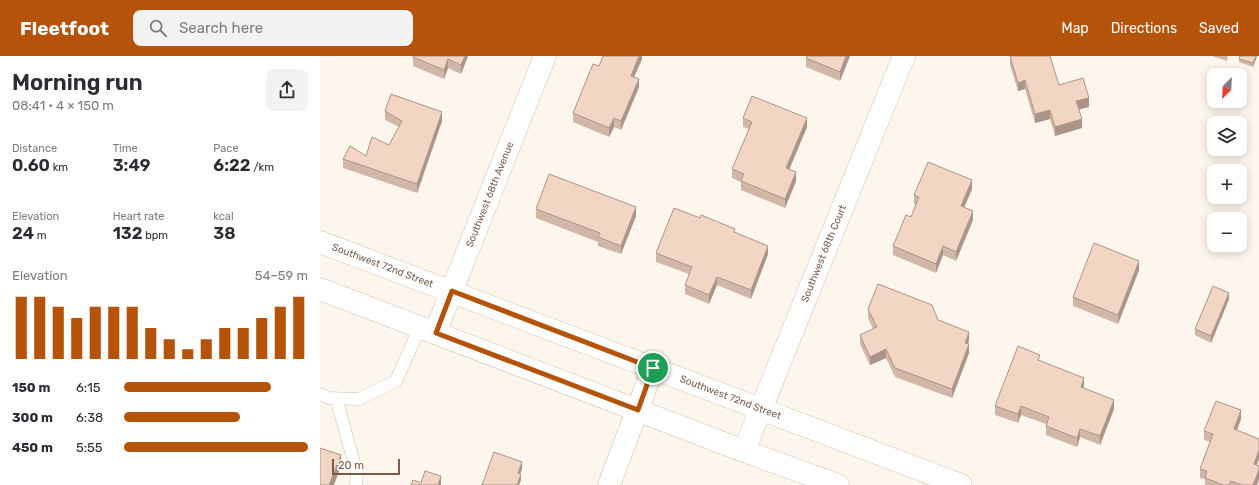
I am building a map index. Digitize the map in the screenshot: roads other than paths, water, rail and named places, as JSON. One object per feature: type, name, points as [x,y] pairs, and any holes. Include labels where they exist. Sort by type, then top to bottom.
[{"type":"main road","name":"Southwest 68th Avenue","points":[[428,330],[452,291],[545,56]]},
{"type":"main road","name":"Southwest 68th Court","points":[[744,451],[904,56]]},
{"type":"main road","name":"Southwest 72nd Street","points":[[320,242],[961,485]]},
{"type":"main road","points":[[320,289],[744,451],[838,485]]},
{"type":"main road","points":[[609,485],[653,368]]},
{"type":"lane","points":[[320,394],[336,398],[359,399],[396,381],[428,330]]},
{"type":"lane","points":[[336,398],[357,473],[356,485]]}]
